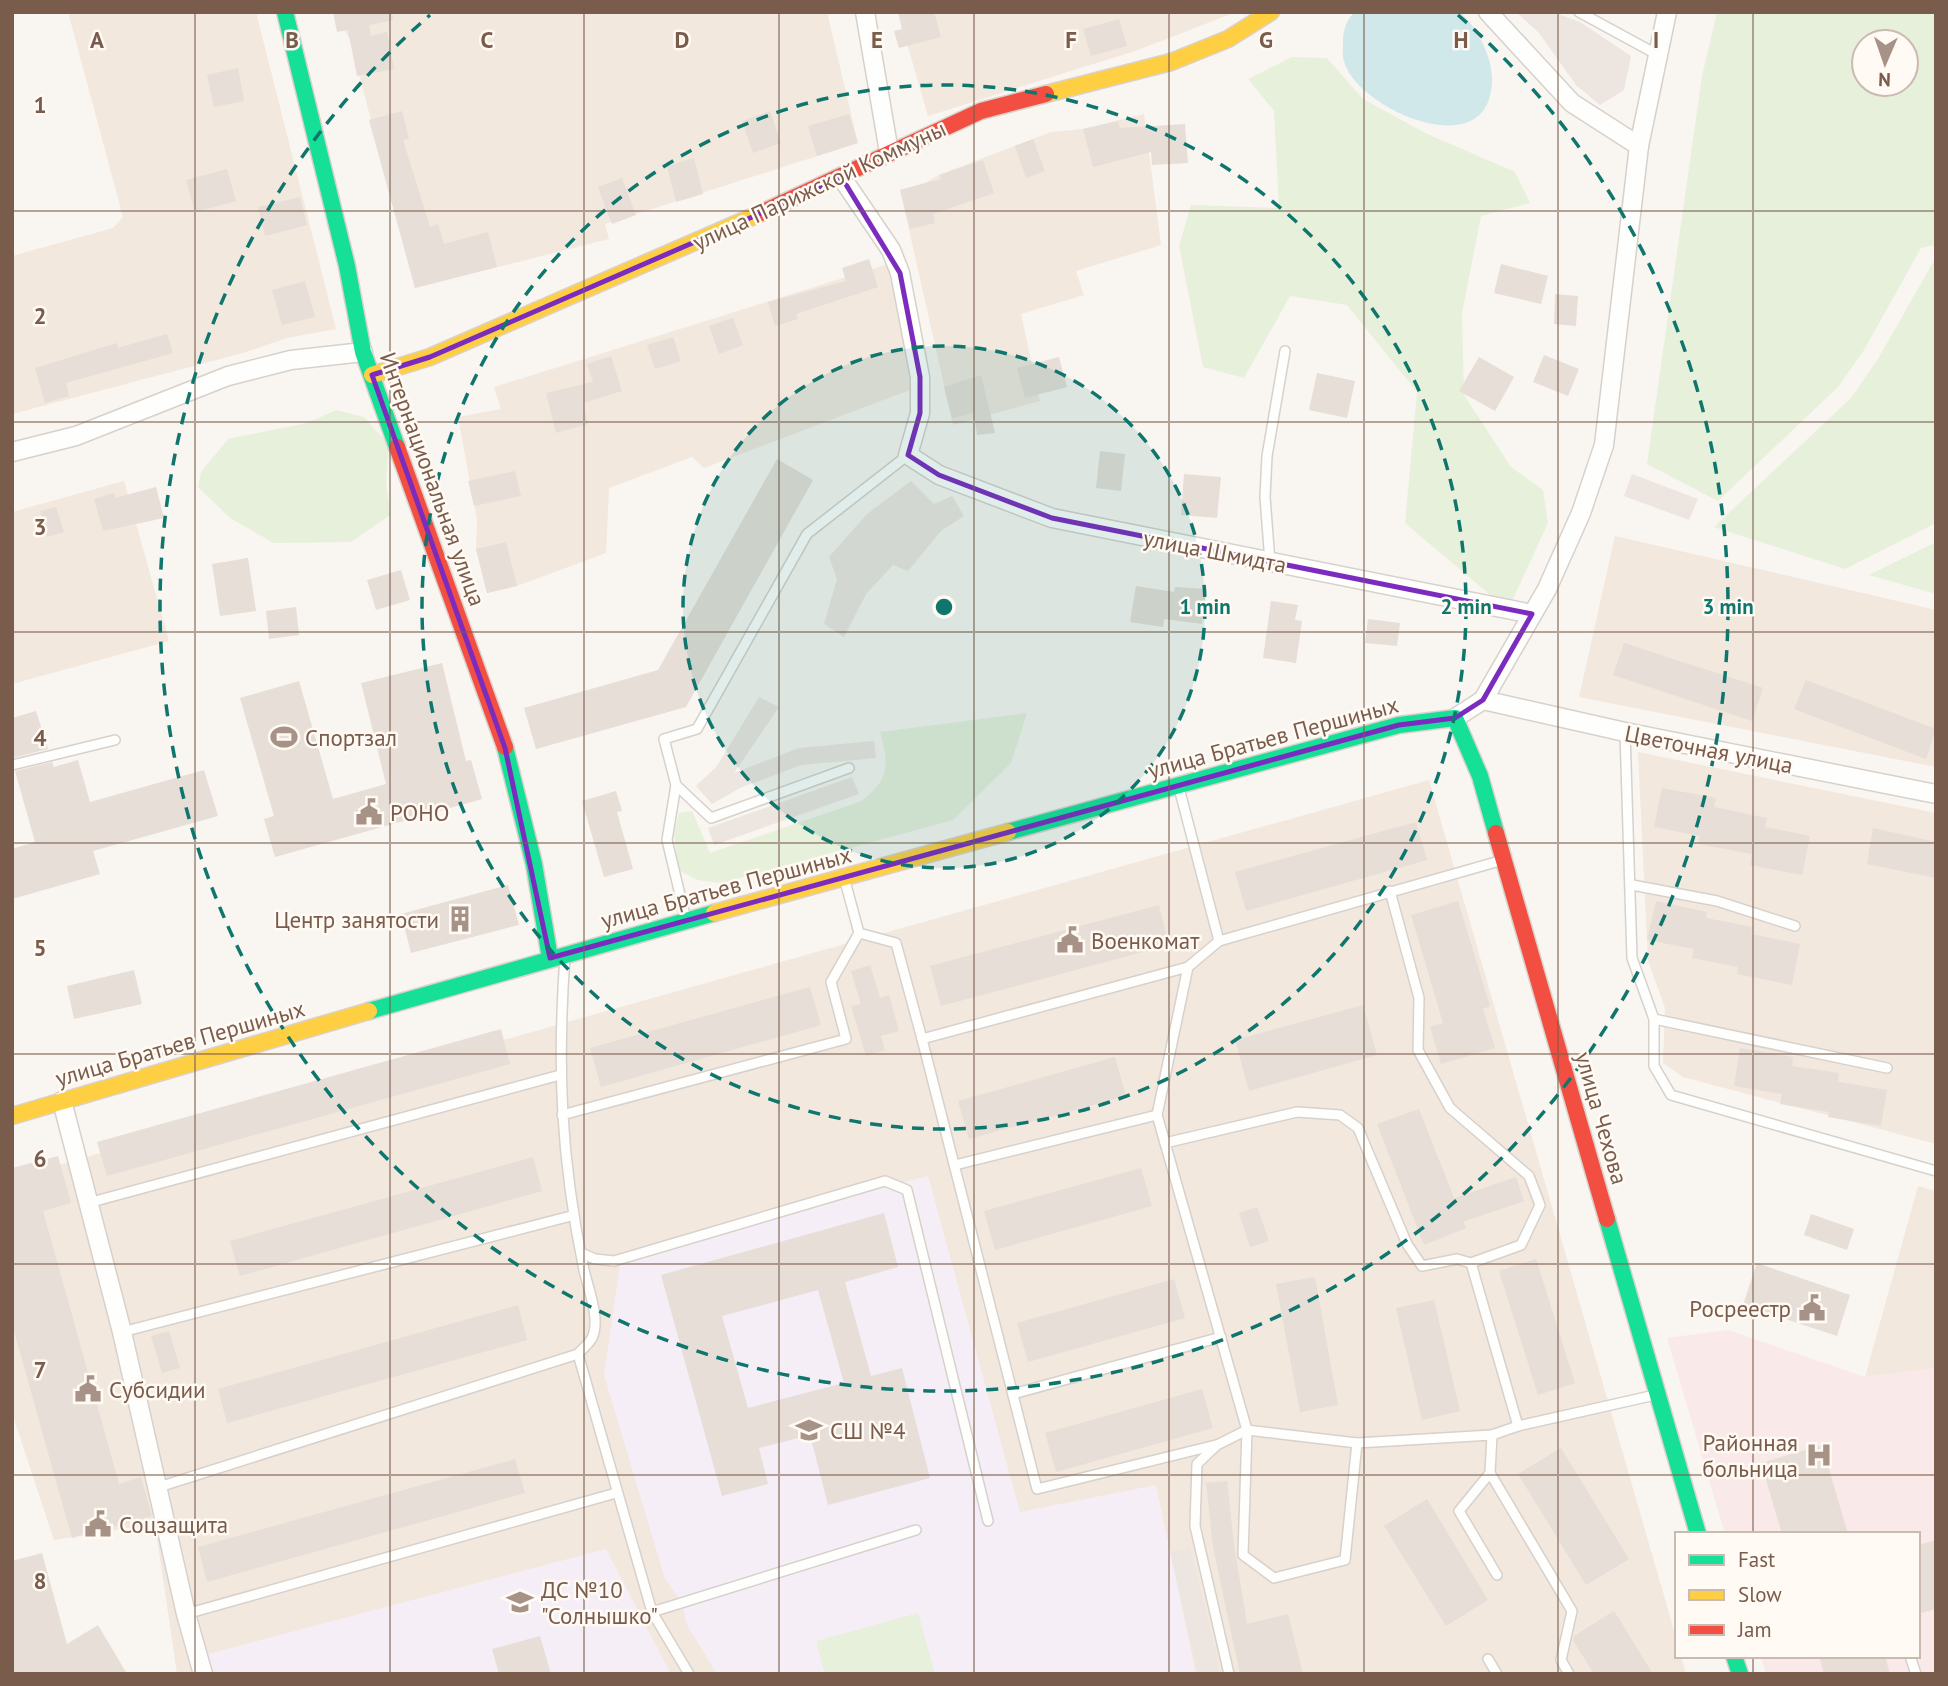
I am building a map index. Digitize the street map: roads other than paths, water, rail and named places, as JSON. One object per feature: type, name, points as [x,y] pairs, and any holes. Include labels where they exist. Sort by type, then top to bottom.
[{"type":"street","name":"Интернациональная улица","points":[[285,12],[347,266],[363,352],[505,748],[557,956]]},
{"type":"street","points":[[865,12],[889,152]]},
{"type":"street","name":"улица Парижской Коммуны","points":[[372,375],[430,357],[842,178],[889,152],[981,111],[1171,62],[1228,38],[1271,12]]},
{"type":"street","points":[[1488,12],[1572,103],[1639,146]]},
{"type":"street","points":[[1455,718],[1483,700],[1532,614],[1581,513],[1604,444],[1639,146],[1667,12]]},
{"type":"street","points":[[842,178],[891,250],[900,273],[920,377],[920,413],[908,455]]},
{"type":"street","points":[[12,452],[76,436],[228,376],[291,360],[363,352]]},
{"type":"street","name":"улица Шмидта","points":[[908,455],[939,475],[1052,518],[1532,614]]},
{"type":"street","name":"Цветочная улица","points":[[1483,700],[1625,732],[1936,794]]},
{"type":"street","name":"улица Братьев Першиных","points":[[12,1116],[557,956],[1399,725],[1455,718]]},
{"type":"street","name":"улица Чехова","points":[[1455,718],[1480,776],[1697,1532]]},
{"type":"street","points":[[62,1101],[122,1332],[186,1614],[203,1674]]},
{"type":"lane","points":[[1579,12],[1658,55]]},
{"type":"lane","points":[[1270,562],[1265,498],[1267,456],[1285,351]]},
{"type":"lane","points":[[686,921],[667,840],[676,785],[664,739],[697,729],[807,534],[908,455]]},
{"type":"lane","points":[[1625,732],[1632,885],[1632,958],[1654,1019],[1654,1066],[1671,1096],[1936,1171]]},
{"type":"lane","points":[[12,765],[115,740]]},
{"type":"lane","points":[[676,785],[711,817],[849,768]]},
{"type":"lane","points":[[1179,786],[1219,942]]},
{"type":"lane","points":[[922,1039],[1188,967],[1219,942],[1504,860]]},
{"type":"lane","points":[[562,1115],[846,1039],[831,982],[859,933],[845,879]]},
{"type":"lane","points":[[1632,885],[1717,901],[1795,926]]},
{"type":"lane","points":[[1165,1143],[1297,1112],[1340,1115],[1358,1128],[1407,1244],[1422,1266],[1457,1259],[1471,1263],[1521,1245],[1540,1205],[1529,1176],[1450,1108],[1418,1050],[1419,998],[1390,891]]},
{"type":"lane","points":[[859,933],[896,943],[1037,1489],[1217,1445],[1247,1430],[1357,1443],[1492,1435],[1518,1426],[1657,1395]]},
{"type":"lane","points":[[159,1487],[578,1354],[592,1337],[594,1318],[571,1216],[562,1115],[557,956]]},
{"type":"lane","points":[[1188,967],[1157,1115],[1247,1430],[1243,1555],[1274,1578],[1345,1560],[1357,1443]]},
{"type":"lane","points":[[1654,1019],[1887,1068]]},
{"type":"lane","points":[[89,1203],[560,1075]]},
{"type":"lane","points":[[955,1165],[1157,1115]]},
{"type":"lane","points":[[580,1254],[614,1261],[885,1181],[907,1189],[988,1521]]},
{"type":"lane","points":[[122,1332],[571,1216]]},
{"type":"lane","points":[[1471,1263],[1518,1426]]},
{"type":"lane","points":[[1013,1394],[1220,1337]]},
{"type":"lane","points":[[578,1354],[652,1612],[690,1674]]},
{"type":"lane","points":[[1492,1435],[1490,1473],[1572,1611],[1561,1660],[1569,1674]]},
{"type":"lane","points":[[1217,1445],[1197,1465],[1195,1526],[1229,1674]]},
{"type":"lane","points":[[1490,1473],[1459,1511],[1497,1575]]},
{"type":"lane","points":[[186,1614],[617,1493]]},
{"type":"lane","points":[[652,1612],[916,1530]]},
{"type":"lane","points":[[1488,1660],[1497,1674]]},
{"type":"water","points":[[1355,12],[1459,12],[1477,33],[1489,61],[1492,78],[1486,106],[1471,121],[1449,125],[1422,122],[1396,111],[1372,96],[1354,79],[1343,59],[1344,32]]},
{"type":"place","name":"Спортзал","points":[[284,737]]},
{"type":"place","name":"РОНО","points":[[369,812]]},
{"type":"place","name":"Центр занятости","points":[[460,919]]},
{"type":"place","name":"Военкомат","points":[[1070,940]]},
{"type":"place","name":"Росреестр","points":[[1812,1308]]},
{"type":"place","name":"Субсидии","points":[[88,1389]]},
{"type":"place","name":"СШ №4","points":[[809,1430]]},
{"type":"place","name":"Районная больница","points":[[1819,1455]]},
{"type":"place","name":"Соцзащита","points":[[98,1524]]},
{"type":"place","name":"ДС №10 \"Солнышко\"","points":[[520,1602]]}]
